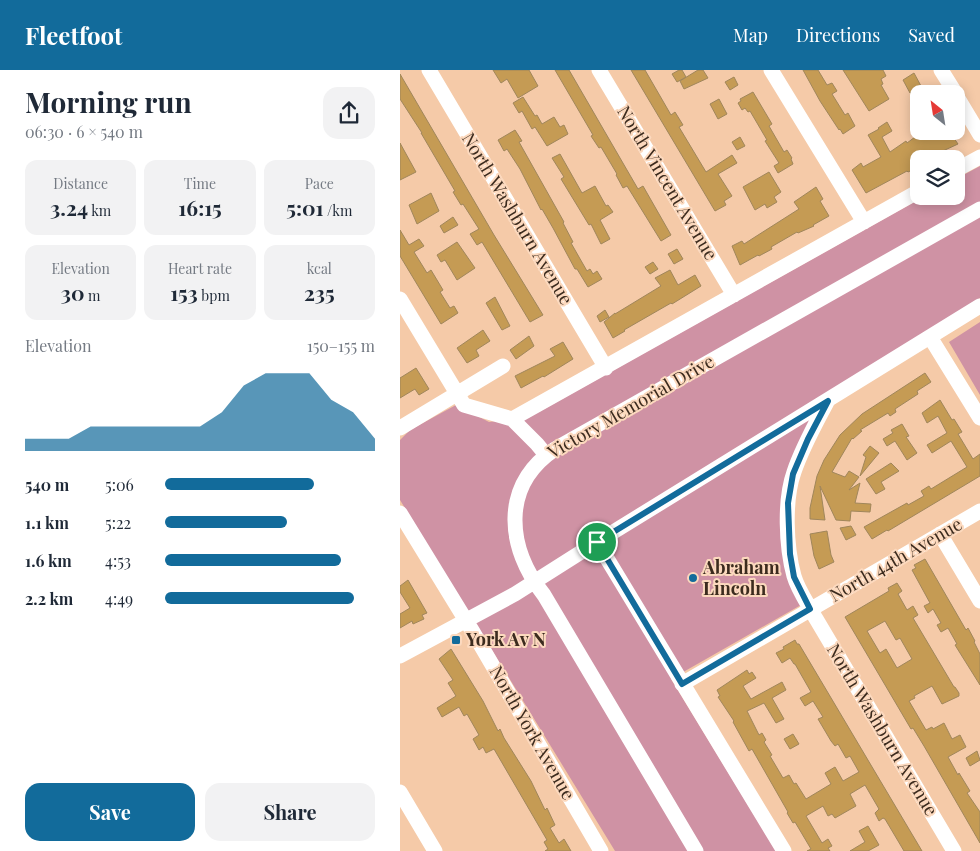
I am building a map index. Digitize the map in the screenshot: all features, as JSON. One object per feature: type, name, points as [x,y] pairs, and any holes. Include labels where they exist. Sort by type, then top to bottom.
[{"type":"street","name":"North Washburn Avenue","points":[[429,70],[606,368]]},
{"type":"street","name":"North Vincent Avenue","points":[[599,70],[734,295]]},
{"type":"street","points":[[771,70],[864,222]]},
{"type":"street","points":[[941,70],[950,85]]},
{"type":"street","points":[[965,109],[980,134]]},
{"type":"street","points":[[965,165],[980,157]]},
{"type":"street","points":[[512,419],[910,196]]},
{"type":"street","name":"Victory Memorial Drive","points":[[696,851],[544,595],[526,569],[516,540],[514,523],[515,508],[525,480],[546,454],[980,209]]},
{"type":"street","points":[[400,300],[464,405],[512,419],[546,454]]},
{"type":"street","points":[[400,656],[515,594],[980,306]]},
{"type":"street","points":[[930,337],[980,418]]},
{"type":"street","points":[[400,428],[503,366]]},
{"type":"street","name":"North Washburn Avenue","points":[[828,401],[808,439],[793,474],[788,503],[790,554],[794,577],[810,609],[954,851]]},
{"type":"street","name":"North 44th Avenue","points":[[682,684],[980,511]]},
{"type":"street","name":"North York Avenue","points":[[400,513],[602,851]]},
{"type":"street","points":[[940,534],[980,601]]},
{"type":"street","points":[[597,542],[784,851]]},
{"type":"street","points":[[400,792],[435,851]]},
{"type":"shaded area","points":[[980,166],[980,298],[835,389],[787,474],[801,605],[671,679],[776,851],[615,851],[400,500],[400,440],[410,430],[456,405],[489,422],[537,413],[910,204],[965,205],[965,174]]},
{"type":"shaded area","points":[[980,322],[980,395],[949,342]]},
{"type":"building","points":[[493,70],[529,70],[538,86],[518,98],[507,79],[501,83]]},
{"type":"building","points":[[555,70],[569,70],[638,189],[643,186],[671,235],[661,241],[627,186],[623,188],[617,174],[601,147],[599,148],[591,136],[593,135]]},
{"type":"building","points":[[631,70],[645,70],[671,115],[675,112],[683,125],[679,127],[706,172],[732,155],[737,163],[718,174],[732,196],[724,201],[726,205],[715,211]]},
{"type":"building","points":[[682,70],[686,77],[677,82],[672,74]]},
{"type":"building","points":[[698,70],[703,70],[708,78],[684,89],[680,81]]},
{"type":"building","points":[[803,70],[818,70],[827,85],[832,83],[837,91],[832,94],[845,115],[848,113],[855,126],[843,134],[839,130]]},
{"type":"building","points":[[843,70],[883,70],[886,76],[881,79],[883,84],[881,85],[889,99],[869,111]]},
{"type":"building","points":[[914,73],[920,85],[910,85],[910,93],[903,80]]},
{"type":"building","points":[[400,74],[543,315],[530,322],[482,242],[477,245],[470,234],[479,229],[453,192],[455,191],[422,133],[400,99]]},
{"type":"building","points":[[734,77],[738,85],[730,90],[725,82]]},
{"type":"building","points":[[753,92],[772,124],[769,126],[784,152],[787,150],[792,158],[793,164],[778,173],[774,166],[779,163],[765,141],[767,140],[750,111],[748,112],[745,108],[742,110],[738,103],[741,101],[740,99]]},
{"type":"building","points":[[523,97],[542,124],[554,117],[560,127],[564,125],[568,134],[547,146],[535,127],[532,129],[522,111],[519,113],[513,103]]},
{"type":"building","points":[[719,99],[727,114],[718,119],[710,104]]},
{"type":"building","points":[[887,122],[892,131],[882,137],[890,152],[906,141],[907,143],[911,140],[955,140],[958,144],[945,150],[910,150],[910,171],[866,193],[852,170],[861,163],[863,167],[881,157],[868,135]]},
{"type":"building","points":[[515,130],[522,141],[519,142],[564,222],[573,242],[571,243],[587,271],[590,269],[593,274],[597,271],[602,279],[588,287],[577,269],[575,269],[541,210],[520,169],[507,149],[504,151],[498,140]]},
{"type":"building","points":[[740,137],[745,146],[737,150],[732,142]]},
{"type":"building","points":[[400,143],[416,172],[400,180]]},
{"type":"building","points":[[560,154],[582,193],[595,186],[606,206],[608,205],[613,212],[600,220],[610,239],[601,244],[591,224],[589,225],[561,179],[564,177],[552,158]]},
{"type":"building","points":[[769,172],[781,192],[774,197],[777,202],[767,208],[765,204],[755,210],[743,187]]},
{"type":"building","points":[[816,187],[823,199],[820,201],[829,216],[814,226],[797,232],[771,247],[772,249],[740,265],[732,246],[742,241],[744,244],[799,209],[794,202]]},
{"type":"building","points":[[431,193],[439,211],[417,224],[409,205]]},
{"type":"building","points":[[453,217],[458,225],[444,233],[440,226]]},
{"type":"building","points":[[400,230],[409,245],[419,239],[424,246],[414,252],[427,273],[431,270],[443,290],[440,292],[450,308],[454,306],[458,313],[441,324],[400,256]]},
{"type":"building","points":[[457,242],[475,268],[457,280],[445,260],[441,262],[437,255]]},
{"type":"building","points":[[677,249],[683,259],[674,264],[668,254]]},
{"type":"building","points":[[653,262],[658,269],[650,274],[645,267]]},
{"type":"building","points":[[670,270],[678,285],[695,275],[701,286],[613,338],[604,322],[615,313],[661,286],[655,278]]},
{"type":"building","points":[[495,297],[510,326],[502,330],[486,303]]},
{"type":"building","points":[[605,310],[609,317],[600,322],[597,316]]},
{"type":"building","points":[[483,330],[490,341],[476,350],[479,356],[467,363],[457,348]]},
{"type":"building","points":[[529,336],[534,346],[516,359],[510,350]]},
{"type":"building","points":[[563,342],[573,359],[544,377],[521,388],[515,376],[555,356],[550,349]]},
{"type":"building","points":[[416,368],[429,389],[419,395],[415,389],[400,398],[400,378]]},
{"type":"building","points":[[925,373],[931,382],[917,391],[918,394],[895,409],[896,412],[890,416],[888,413],[860,430],[862,431],[852,438],[832,472],[845,477],[849,471],[859,477],[849,490],[860,483],[855,503],[871,504],[870,512],[851,511],[850,521],[836,520],[820,486],[825,520],[810,519],[810,508],[817,476],[824,460],[840,435],[862,414]]},
{"type":"building","points":[[940,400],[962,432],[958,434],[973,459],[980,454],[980,476],[872,539],[864,527],[907,503],[908,505],[924,496],[921,491],[929,486],[931,489],[967,467],[951,441],[932,453],[927,445],[947,433],[938,416],[927,423],[922,413]]},
{"type":"building","points":[[902,424],[909,436],[906,437],[917,453],[907,460],[895,441],[887,446],[883,439],[893,433],[891,430]]},
{"type":"building","points":[[870,446],[879,453],[860,476],[866,457],[863,455]]},
{"type":"building","points":[[891,463],[899,471],[881,482],[885,489],[876,494],[866,479]]},
{"type":"building","points":[[851,526],[856,535],[846,540],[840,528]]},
{"type":"building","points":[[827,531],[834,562],[819,569],[814,556],[810,534]]},
{"type":"building","points":[[925,559],[966,630],[968,628],[975,641],[980,654],[980,685],[955,645],[957,644],[948,628],[941,632],[937,625],[941,623],[933,609],[928,613],[924,606],[930,603],[912,570],[916,568],[914,565]]},
{"type":"building","points":[[408,580],[427,613],[422,615],[424,619],[413,624],[412,621],[400,628],[400,614],[410,608],[400,592],[400,586]]},
{"type":"building","points":[[897,583],[902,591],[898,594],[907,610],[913,606],[918,615],[913,618],[959,693],[959,696],[942,704],[932,686],[909,701],[926,730],[932,727],[933,729],[944,723],[952,739],[960,735],[966,747],[948,757],[970,791],[967,793],[980,812],[980,843],[924,746],[913,728],[911,729],[845,617],[889,591],[888,588]],"holes":[[[885,621],[896,640],[900,638],[912,659],[897,668],[886,649],[880,653],[867,631]]]},
{"type":"building","points":[[795,640],[922,851],[904,851],[885,819],[883,818],[879,821],[875,813],[879,809],[865,785],[850,794],[856,806],[835,818],[832,814],[828,816],[823,806],[806,816],[822,843],[828,839],[832,846],[828,848],[830,851],[807,851],[811,849],[795,822],[793,823],[787,813],[752,749],[749,751],[734,721],[718,697],[720,696],[717,690],[747,670],[749,674],[752,672],[756,678],[743,686],[751,699],[782,682],[786,690],[772,698],[784,719],[776,723],[764,703],[747,711],[759,735],[762,733],[766,740],[764,742],[772,755],[770,756],[783,778],[789,775],[806,799],[831,784],[825,773],[835,767],[843,781],[859,772],[850,756],[846,758],[838,744],[835,746],[831,741],[818,719],[823,717],[813,701],[805,706],[800,698],[811,692],[795,664],[790,658],[782,663],[776,653]]},
{"type":"building","points":[[451,649],[483,701],[498,731],[500,729],[531,781],[545,810],[547,808],[555,825],[550,828],[559,843],[564,839],[571,851],[545,851],[548,849],[544,842],[547,840],[494,749],[486,753],[483,747],[479,750],[473,739],[479,735],[467,714],[464,716],[459,707],[442,717],[437,708],[456,696],[448,683],[453,680],[439,659]]},
{"type":"building","points":[[793,734],[799,744],[790,749],[784,739]]},
{"type":"building","points":[[977,751],[980,760],[970,766],[966,758]]},
{"type":"building","points":[[868,826],[879,845],[868,851],[850,851],[865,842],[859,831]]},
{"type":"place","name":"Abraham Lincoln","points":[[693,578]]},
{"type":"place","name":"York Av N","points":[[456,640]]},
{"type":"route","points":[[828,401],[808,439],[793,474],[788,503],[790,554],[794,577],[810,609],[803,614],[682,684],[597,542],[828,401]]}]
